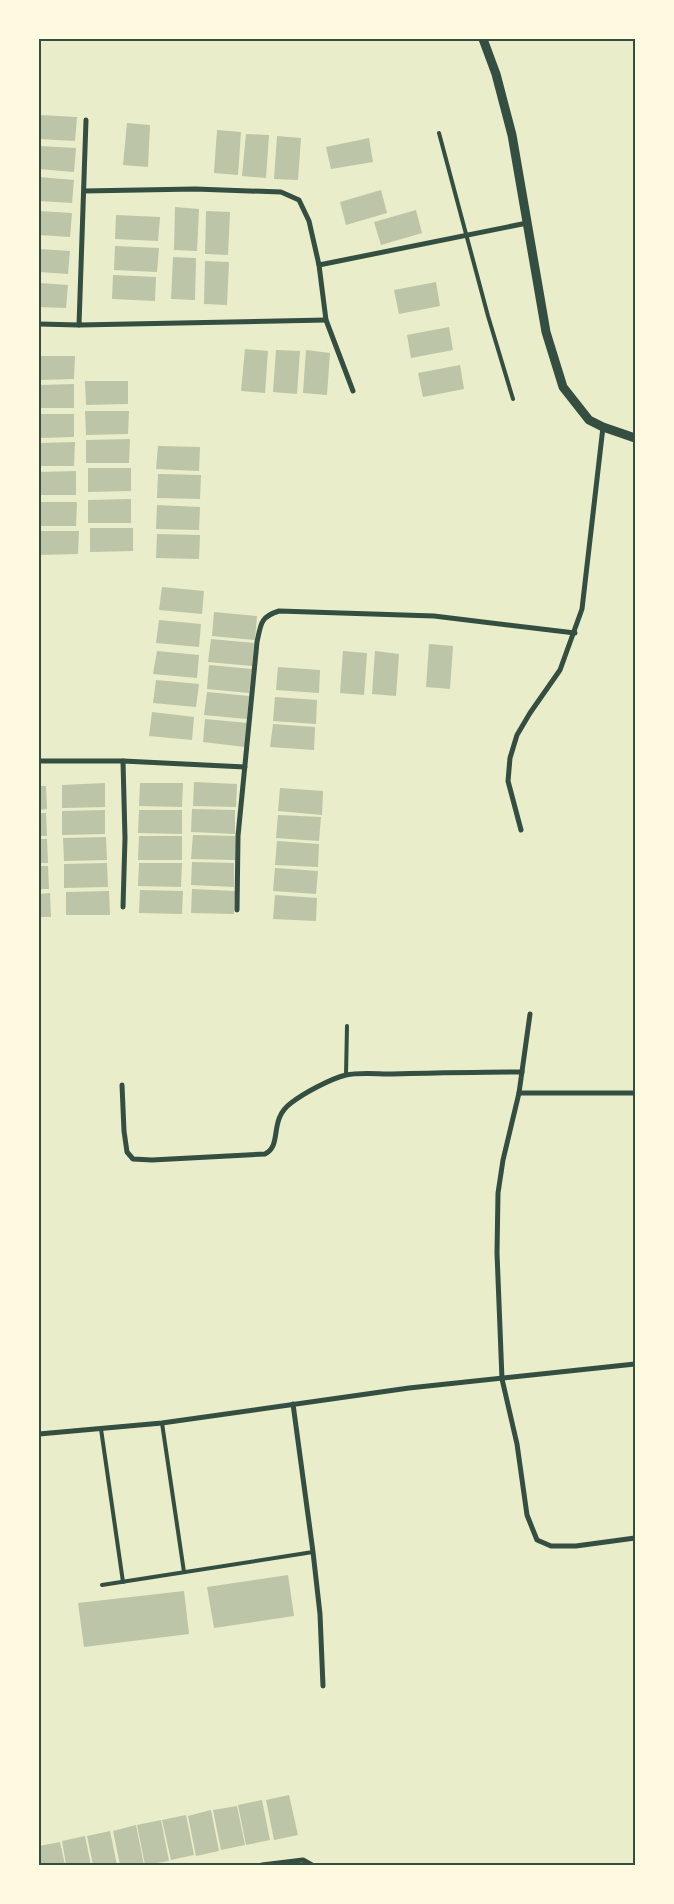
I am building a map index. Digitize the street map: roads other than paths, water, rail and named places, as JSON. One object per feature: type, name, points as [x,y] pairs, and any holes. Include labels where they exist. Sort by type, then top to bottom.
[{"type":"street","points":[[483,39],[496,74],[512,134],[546,332],[563,387],[589,420],[635,438]]},
{"type":"street","points":[[79,325],[86,120]]},
{"type":"street","points":[[84,190],[195,189],[281,192],[299,200],[309,221],[319,265],[326,320],[353,391]]},
{"type":"street","points":[[319,265],[527,223]]},
{"type":"street","points":[[39,324],[79,325],[326,320]]},
{"type":"street","points":[[521,830],[508,781],[510,758],[517,735],[560,670],[575,633],[582,609],[603,427]]},
{"type":"street","points":[[237,910],[238,836],[257,642],[261,625],[267,615],[279,610],[434,616],[575,633]]},
{"type":"street","points":[[39,761],[123,761],[245,767]]},
{"type":"street","points":[[123,761],[125,838],[123,908]]},
{"type":"street","points":[[530,1014],[519,1092],[503,1160],[498,1193],[497,1253],[502,1379],[517,1444],[527,1515],[537,1540],[551,1546],[576,1546],[635,1538]]},
{"type":"street","points":[[122,1085],[127,1152],[133,1159],[152,1160],[264,1154],[271,1151],[274,1145],[276,1126],[281,1113],[290,1103],[304,1094],[346,1075],[522,1072]]},
{"type":"street","points":[[519,1092],[635,1093]]},
{"type":"street","points":[[39,1434],[162,1423],[409,1388],[635,1364]]},
{"type":"street","points":[[293,1404],[314,1552],[320,1614],[323,1686]]},
{"type":"street","points":[[262,1865],[303,1860],[312,1865]]},
{"type":"lane","points":[[439,133],[488,316],[513,399]]},
{"type":"lane","points":[[346,1075],[347,1026]]},
{"type":"lane","points":[[162,1423],[184,1572]]},
{"type":"lane","points":[[101,1429],[123,1582]]},
{"type":"lane","points":[[102,1585],[314,1552]]}]
